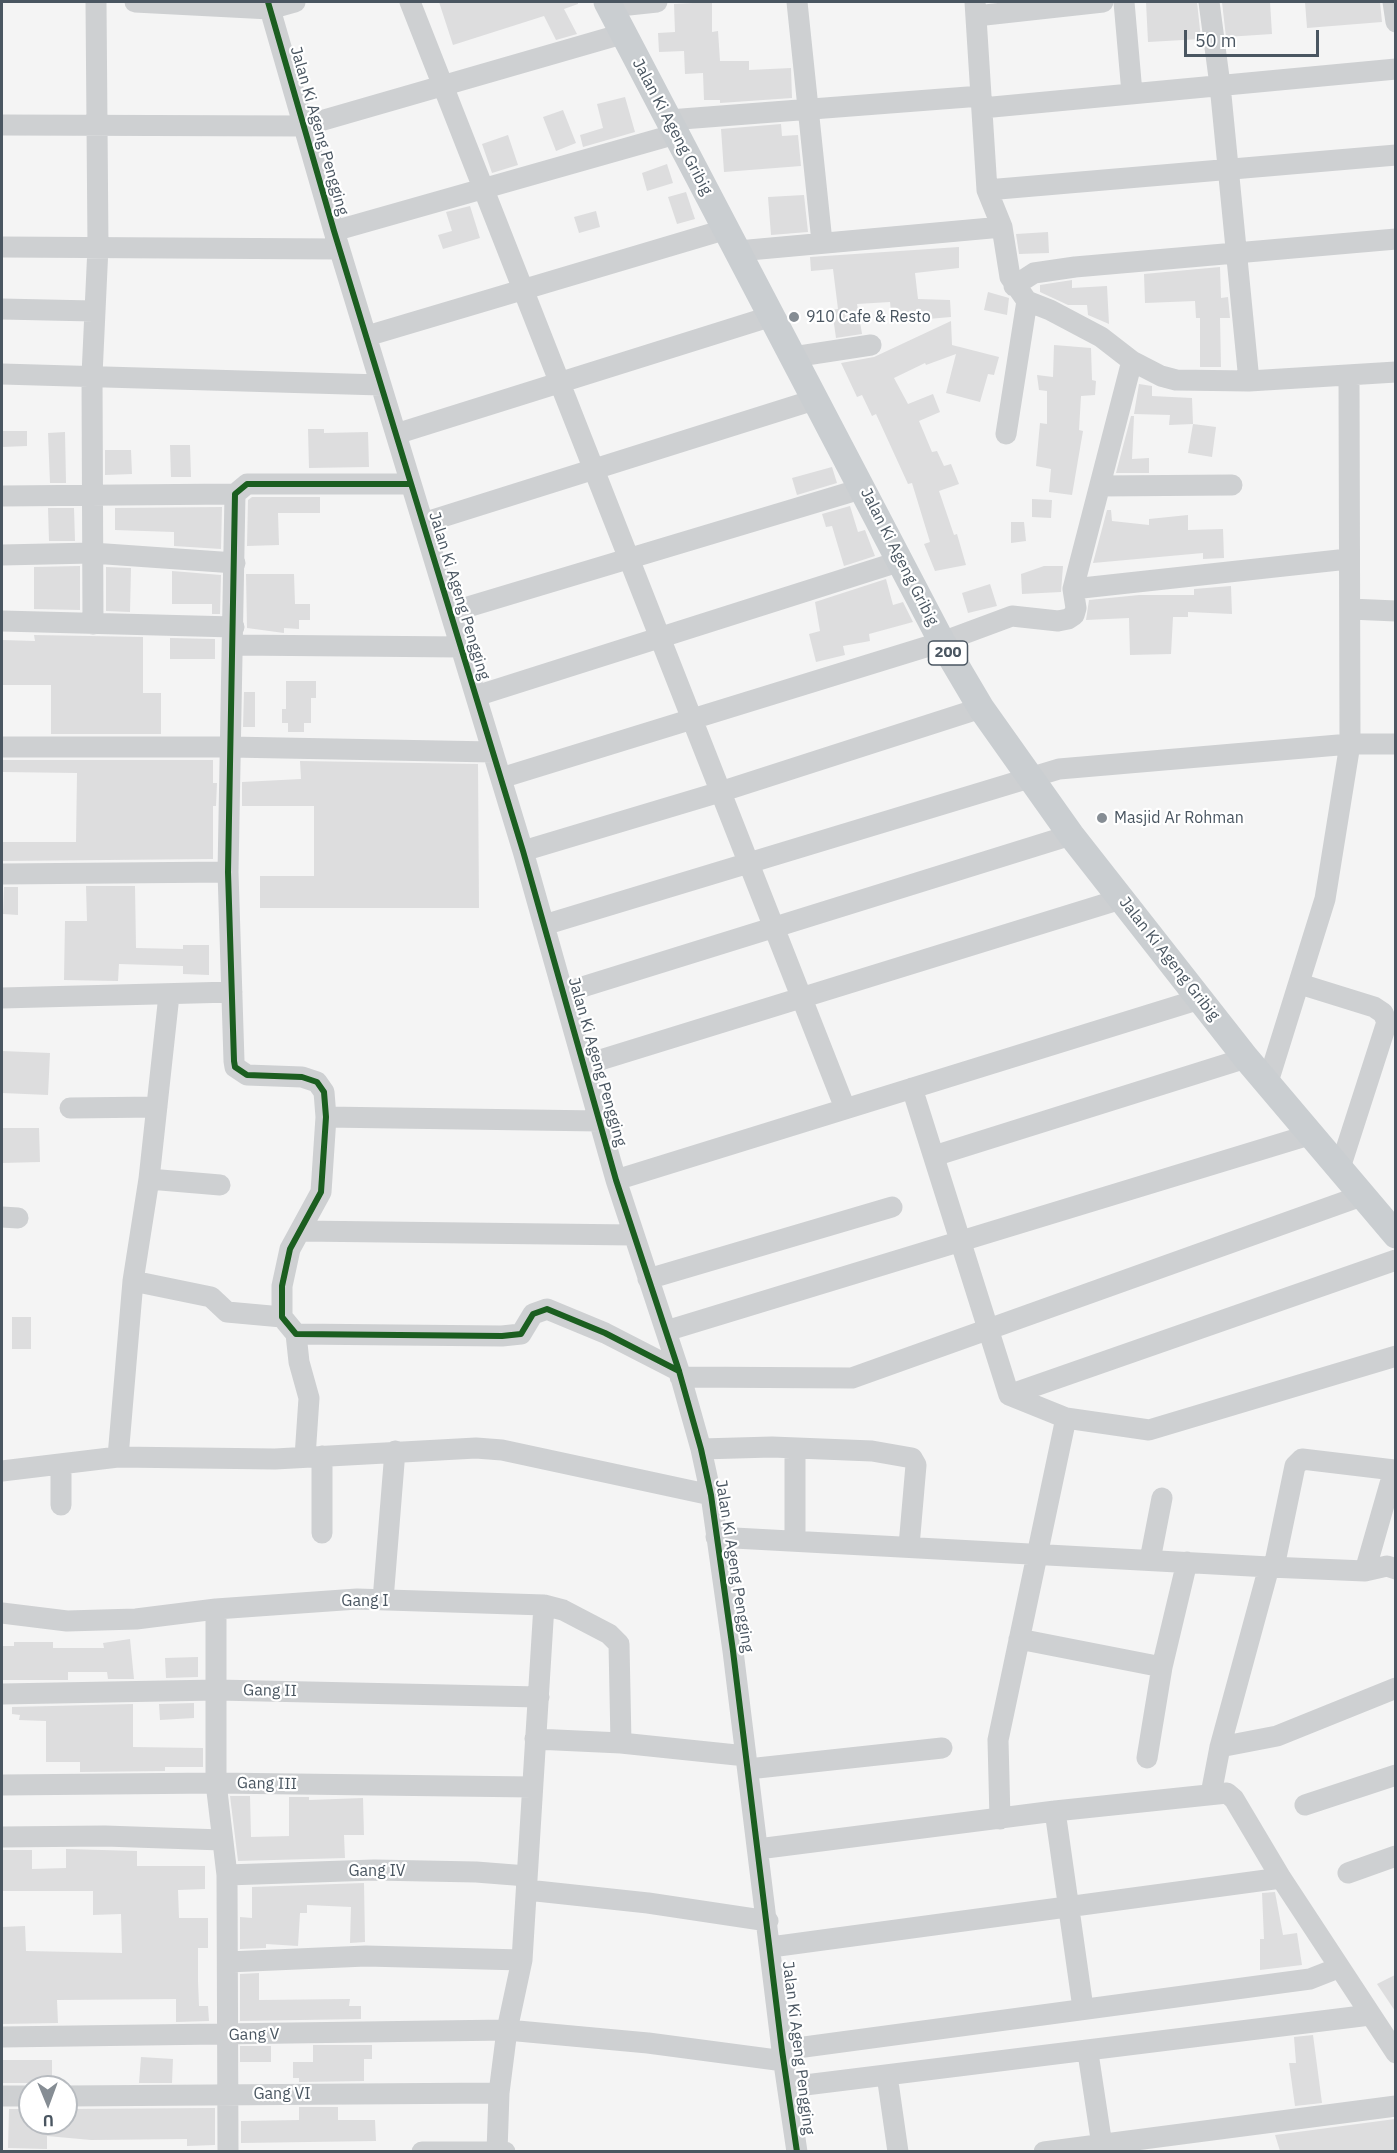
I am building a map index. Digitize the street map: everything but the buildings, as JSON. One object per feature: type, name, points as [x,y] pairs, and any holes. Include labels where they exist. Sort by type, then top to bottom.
[{"type":"main road","name":"Jalan Ki Ageng Gribig","points":[[608,4],[864,488],[942,642],[981,708],[1071,835],[1267,1085],[1395,1235]]},
{"type":"street","points":[[93,624],[92,375],[93,312],[98,248],[96,2]]},
{"type":"street","points":[[135,2],[269,5],[295,2]]},
{"type":"street","points":[[410,2],[845,1108]]},
{"type":"street","points":[[608,4],[657,2]]},
{"type":"street","points":[[797,2],[822,242]]},
{"type":"street","points":[[1103,2],[976,9],[987,190],[1002,227],[1007,267],[1021,294],[1101,337],[1131,361],[1161,376],[1176,380],[1249,381],[1395,372]]},
{"type":"street","points":[[1124,2],[1132,93]]},
{"type":"street","points":[[1209,2],[1220,85],[1249,381]]},
{"type":"street","points":[[1393,2],[1395,22]]},
{"type":"street","name":"Jalan Ki Ageng Pengging","points":[[269,5],[336,240],[523,851],[616,1180],[680,1374],[701,1449],[711,1495],[797,2151]]},
{"type":"street","points":[[2,125],[303,126],[622,34]]},
{"type":"street","points":[[2,247],[98,248],[336,240],[672,127],[807,108],[981,102],[1132,93],[1395,69]]},
{"type":"street","points":[[987,190],[1395,155]]},
{"type":"street","points":[[367,336],[522,289],[732,240],[822,242],[1002,227]]},
{"type":"street","points":[[1006,434],[1024,277],[1052,270],[1395,239]]},
{"type":"street","points":[[2,309],[93,312]]},
{"type":"street","points":[[396,434],[772,316]]},
{"type":"street","points":[[793,357],[871,345]]},
{"type":"street","points":[[501,778],[942,642],[1012,616],[1058,621],[1068,619],[1074,615],[1076,608],[1073,589],[1131,361]]},
{"type":"street","points":[[2,374],[381,385]]},
{"type":"street","points":[[1267,1085],[1325,899],[1350,744],[1349,376]]},
{"type":"street","points":[[423,523],[817,399]]},
{"type":"street","points":[[2,496],[235,494],[247,484],[410,484]]},
{"type":"street","points":[[1100,486],[1232,485]]},
{"type":"street","points":[[451,612],[864,488]]},
{"type":"street","points":[[235,494],[228,872],[235,1067],[247,1075],[302,1077],[316,1082],[324,1092],[326,1117],[321,1192],[290,1249],[285,1267],[282,1317],[296,1334],[299,1362],[309,1398],[322,1533]]},
{"type":"street","points":[[2,555],[92,553],[235,563]]},
{"type":"street","points":[[1073,589],[1348,559]]},
{"type":"street","points":[[476,696],[901,561]]},
{"type":"street","points":[[1350,609],[1395,611]]},
{"type":"street","points":[[2,621],[93,624],[234,636],[461,647]]},
{"type":"street","points":[[523,851],[720,792],[981,708]]},
{"type":"street","points":[[544,925],[1059,769],[1350,744],[1395,744]]},
{"type":"street","points":[[2,747],[230,747],[493,752]]},
{"type":"street","points":[[563,993],[1071,835]]},
{"type":"street","points":[[2,874],[228,872]]},
{"type":"street","points":[[584,1065],[801,996],[1121,899]]},
{"type":"street","points":[[1300,984],[1374,1007],[1383,1013],[1387,1022],[1339,1171]]},
{"type":"street","points":[[2,999],[232,992]]},
{"type":"street","points":[[118,1457],[133,1281],[149,1179],[169,995]]},
{"type":"street","points":[[616,1180],[1200,999]]},
{"type":"street","points":[[934,1155],[1246,1058]]},
{"type":"street","points":[[912,1088],[1009,1395]]},
{"type":"street","points":[[70,1108],[157,1107]]},
{"type":"street","points":[[326,1117],[599,1122]]},
{"type":"street","points":[[666,1331],[1309,1135]]},
{"type":"street","points":[[149,1179],[220,1185]]},
{"type":"street","points":[[296,1334],[516,1335],[525,1330],[537,1310],[547,1309],[605,1333],[680,1374],[852,1378],[1361,1196]]},
{"type":"street","points":[[648,1280],[892,1207]]},
{"type":"street","points":[[301,1231],[633,1235]]},
{"type":"street","points":[[1009,1395],[1395,1260]]},
{"type":"street","points":[[133,1281],[211,1297],[227,1312],[282,1317]]},
{"type":"street","points":[[1009,1395],[1066,1418],[1149,1430],[1395,1356]]},
{"type":"street","points":[[1000,1819],[998,1740],[1066,1418]]},
{"type":"street","points":[[795,1448],[795,1541]]},
{"type":"street","points":[[701,1449],[795,1448],[872,1451],[912,1458],[916,1466],[909,1546]]},
{"type":"street","points":[[2,1471],[61,1466],[118,1457],[314,1456],[395,1451],[502,1450],[711,1495]]},
{"type":"street","points":[[383,1600],[395,1451]]},
{"type":"street","points":[[1211,1794],[1220,1747],[1271,1567],[1295,1466],[1302,1459],[1394,1470],[1365,1571]]},
{"type":"street","points":[[61,1466],[61,1505]]},
{"type":"street","points":[[1150,1560],[1162,1498]]},
{"type":"street","points":[[716,1537],[1365,1571],[1392,1565]]},
{"type":"street","points":[[1147,1758],[1162,1667],[1187,1562]]},
{"type":"street","name":"Gang I","points":[[2,1613],[67,1621],[136,1619],[216,1609],[311,1602],[383,1600],[544,1605],[562,1610],[609,1634],[619,1644],[621,1743]]},
{"type":"street","points":[[422,2151],[500,2151],[499,2093],[507,2030],[522,1960],[544,1605]]},
{"type":"street","points":[[216,1609],[216,1783],[227,1875],[228,2151]]},
{"type":"street","points":[[1019,1639],[1162,1667]]},
{"type":"street","points":[[1220,1747],[1277,1736],[1395,1688]]},
{"type":"street","name":"Gang II","points":[[2,1694],[216,1690],[539,1697]]},
{"type":"street","points":[[535,1738],[621,1743],[747,1763],[942,1748]]},
{"type":"street","points":[[1305,1805],[1395,1775]]},
{"type":"street","name":"Gang III","points":[[2,1785],[216,1783],[532,1786]]},
{"type":"street","points":[[758,1850],[1055,1811],[1227,1793],[1234,1799],[1338,1968],[1395,2053]]},
{"type":"street","points":[[1055,1811],[1083,2008]]},
{"type":"street","points":[[2,1837],[105,1836],[222,1840]]},
{"type":"street","points":[[1348,1873],[1395,1856]]},
{"type":"street","name":"Gang IV","points":[[227,1875],[374,1870],[476,1872],[527,1883],[768,1921]]},
{"type":"street","points":[[771,1947],[1068,1905],[1281,1878]]},
{"type":"street","points":[[228,1962],[366,1956],[522,1960]]},
{"type":"street","name":"Gang V","points":[[2,2037],[227,2036],[507,2030],[783,2055],[1083,2008],[1310,1979],[1338,1968]]},
{"type":"street","points":[[789,2088],[1370,2015]]},
{"type":"street","points":[[1088,2052],[1102,2148]]},
{"type":"street","points":[[887,2075],[898,2151]]},
{"type":"street","name":"Gang VI","points":[[78,2096],[499,2093]]},
{"type":"street","points":[[2,2096],[18,2096]]},
{"type":"street","points":[[1044,2151],[1102,2148],[1395,2106]]},
{"type":"cycle path","points":[[268,2],[334,231],[523,851],[616,1180],[679,1371],[701,1449],[711,1495],[733,1651],[782,2050],[797,2152]]},
{"type":"cycle path","points":[[410,484],[247,484],[235,494],[228,872],[234,1061],[235,1067],[247,1075],[302,1077],[317,1082],[324,1092],[326,1117],[321,1192],[290,1249],[282,1286],[282,1317],[296,1334],[502,1336],[521,1334],[533,1314],[547,1309],[605,1333],[679,1371]]},
{"type":"place","name":"910 Cafe & Resto","points":[[794,317]]},
{"type":"place","name":"Masjid Ar Rohman","points":[[1102,818]]}]
